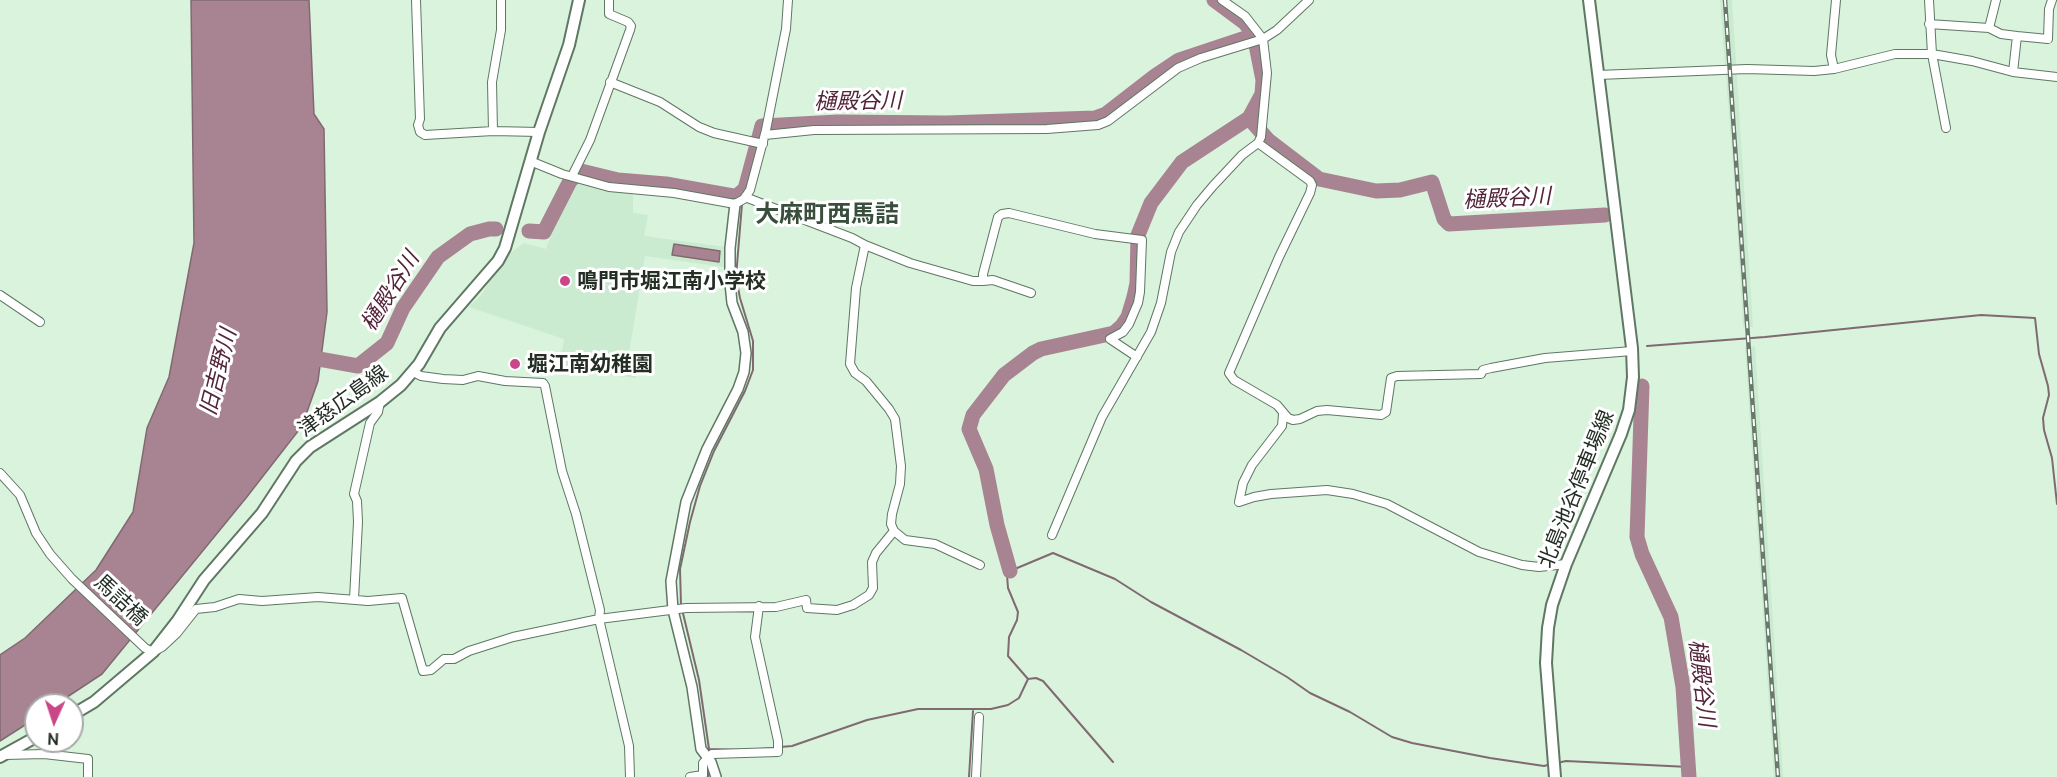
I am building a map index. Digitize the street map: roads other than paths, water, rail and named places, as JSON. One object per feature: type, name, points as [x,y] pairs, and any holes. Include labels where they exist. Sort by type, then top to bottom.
[{"type":"main road","name":"津慈広島線","points":[[84,708],[94,702],[178,620],[204,580],[262,513],[296,461],[310,447],[380,402],[401,385],[440,328],[498,261],[506,248],[539,132],[569,45],[579,0]]},
{"type":"main road","name":"北島池谷停車場線","points":[[1555,777],[1546,663],[1552,604],[1566,564],[1621,434],[1629,410],[1633,376],[1632,351],[1589,0]]},
{"type":"main road","points":[[3,756],[24,743]]},
{"type":"street","points":[[416,0],[420,119],[417,122],[420,132],[425,135],[493,131],[539,132]]},
{"type":"street","points":[[493,131],[492,82],[501,30],[501,0]]},
{"type":"street","points":[[574,177],[590,140],[631,26],[628,22],[609,14],[609,0]]},
{"type":"street","points":[[716,777],[701,749],[679,608],[671,581],[686,502],[707,448],[738,389],[744,372],[746,353],[743,332],[732,303],[730,248],[740,201],[750,190],[763,144],[786,29],[788,0]]},
{"type":"street","points":[[1052,535],[1102,417],[1137,357],[1154,322],[1163,293],[1171,252],[1179,232],[1213,186],[1261,137],[1267,73],[1257,41],[1245,16],[1221,0]]},
{"type":"street","points":[[766,129],[1047,129],[1098,125],[1108,121],[1178,68],[1200,58],[1257,41],[1277,30],[1309,0]]},
{"type":"street","points":[[1834,69],[1830,55],[1836,0]]},
{"type":"street","points":[[1929,0],[1932,54],[1946,128]]},
{"type":"street","points":[[1989,28],[1996,0]]},
{"type":"street","points":[[1929,24],[1989,28],[2001,34],[2048,39],[2049,9],[2052,0]]},
{"type":"street","points":[[2013,72],[2017,36]]},
{"type":"street","points":[[1598,75],[1747,69],[1814,71],[1834,69],[1895,54],[1932,54],[1972,61],[2013,72],[2057,77]]},
{"type":"street","points":[[610,82],[660,102],[699,127],[714,133],[763,144]]},
{"type":"street","points":[[1261,137],[1310,181],[1311,193],[1279,257],[1229,373],[1234,380],[1277,405],[1283,414],[1293,420],[1317,411],[1327,410],[1381,415],[1386,412],[1391,378],[1397,376],[1481,374],[1483,370],[1545,357],[1632,351]]},
{"type":"street","points":[[531,161],[562,174],[609,187],[740,201],[852,238],[910,263],[973,281],[993,280],[1031,292]]},
{"type":"street","points":[[983,281],[998,217],[1002,214],[1009,213],[1095,234],[1142,240],[1138,303],[1123,332],[1110,339],[1137,357]]},
{"type":"street","points":[[865,245],[856,288],[850,364],[855,373],[866,381],[890,409],[895,420],[901,466],[900,484],[891,524],[894,531],[905,540],[935,544],[980,565]]},
{"type":"street","points":[[0,295],[40,322]]},
{"type":"street","points":[[412,372],[421,376],[443,379],[463,380],[478,376],[505,381],[543,383],[545,386],[557,452],[576,514],[600,610],[599,619],[629,746],[630,777]]},
{"type":"street","points":[[354,599],[358,522],[357,501],[354,495],[370,423],[378,412],[380,402]]},
{"type":"street","points":[[1283,414],[1282,426],[1252,465],[1243,483],[1239,502],[1271,494],[1327,490],[1353,494],[1387,504],[1479,552],[1522,565],[1539,567],[1566,564]]},
{"type":"street","name":"馬詰橋","points":[[0,473],[20,495],[43,546],[72,579],[149,650]]},
{"type":"street","points":[[149,650],[162,647],[187,623],[196,609],[215,607],[239,599],[262,601],[318,597],[368,601],[402,598],[423,671],[431,670],[444,659],[454,659],[469,651],[513,637],[599,619],[679,608],[776,606],[806,600],[807,608],[837,610],[853,606],[869,595],[873,588],[872,562],[876,553],[894,531]]},
{"type":"street","points":[[707,758],[778,752],[755,637],[759,606]]},
{"type":"street","points":[[976,777],[978,717]]},
{"type":"street","points":[[3,756],[44,754],[88,759],[88,777]]},
{"type":"street","points":[[690,777],[703,775],[707,758]]},
{"type":"water","name":"旧吉野川","points":[[191,0],[309,0],[314,114],[324,129],[327,312],[318,381],[302,426],[102,674],[73,693],[24,693],[24,726],[0,741],[0,655],[25,638],[96,570],[133,512],[147,428],[169,377],[194,243]]},
{"type":"water","points":[[674,244],[720,251],[719,262],[672,255]]},
{"type":"waterway","name":"樋殿谷川","points":[[1214,0],[1245,23],[1254,35]]},
{"type":"waterway","name":"樋殿谷川","points":[[529,231],[544,232],[570,181],[581,171],[618,180],[666,184],[738,195],[745,189],[762,126],[838,122],[946,123],[1095,118],[1106,114],[1179,60],[1254,35],[1263,80],[1262,94],[1249,118]]},
{"type":"waterway","name":"樋殿谷川","points":[[1010,571],[997,525],[986,469],[969,429],[973,415],[1004,375],[1033,353],[1041,349],[1114,333],[1122,326],[1128,317],[1137,283],[1138,235],[1151,203],[1182,162],[1249,118],[1268,140],[1319,179],[1376,191],[1400,190],[1432,182],[1444,219],[1449,224],[1605,215]]},
{"type":"waterway","points":[[739,750],[709,749],[699,680],[681,605],[680,569],[700,486],[714,451],[745,391],[753,370],[753,341],[736,277],[742,204]]},
{"type":"waterway","name":"樋殿谷川","points":[[302,356],[358,366],[387,343],[403,308],[438,257],[470,234],[496,229]]},
{"type":"waterway","points":[[1647,346],[1765,337],[1981,315],[2035,318],[2039,354],[2048,386],[2049,395],[2043,418],[2052,458],[2057,504]]},
{"type":"waterway","name":"樋殿谷川","points":[[1642,386],[1637,537],[1642,554],[1671,617],[1683,687],[1689,777]]},
{"type":"waterway","points":[[780,747],[792,746],[867,720],[918,709],[991,709],[1008,705],[1019,698],[1028,679],[1008,656],[1009,637],[1018,612],[1008,588],[1007,575],[1010,571],[1053,553],[1115,579],[1151,602],[1241,650],[1310,693],[1350,712],[1392,737],[1490,758],[1544,766],[1551,764]]},
{"type":"waterway","points":[[1028,679],[1036,678],[1043,681],[1113,762]]},
{"type":"waterway","points":[[969,777],[973,711]]},
{"type":"waterway","points":[[759,749],[775,748]]},
{"type":"waterway","points":[[1557,763],[1566,761],[1689,767]]},
{"type":"waterway","points":[[708,766],[708,777]]},
{"type":"railway","points":[[1725,0],[1778,777]]},
{"type":"place","name":"鳴門市堀江南小学校","points":[[565,281]]},
{"type":"place","name":"堀江南幼稚園","points":[[515,364]]},
{"type":"district","name":"大麻町西馬詰","points":[[827,214]]}]
